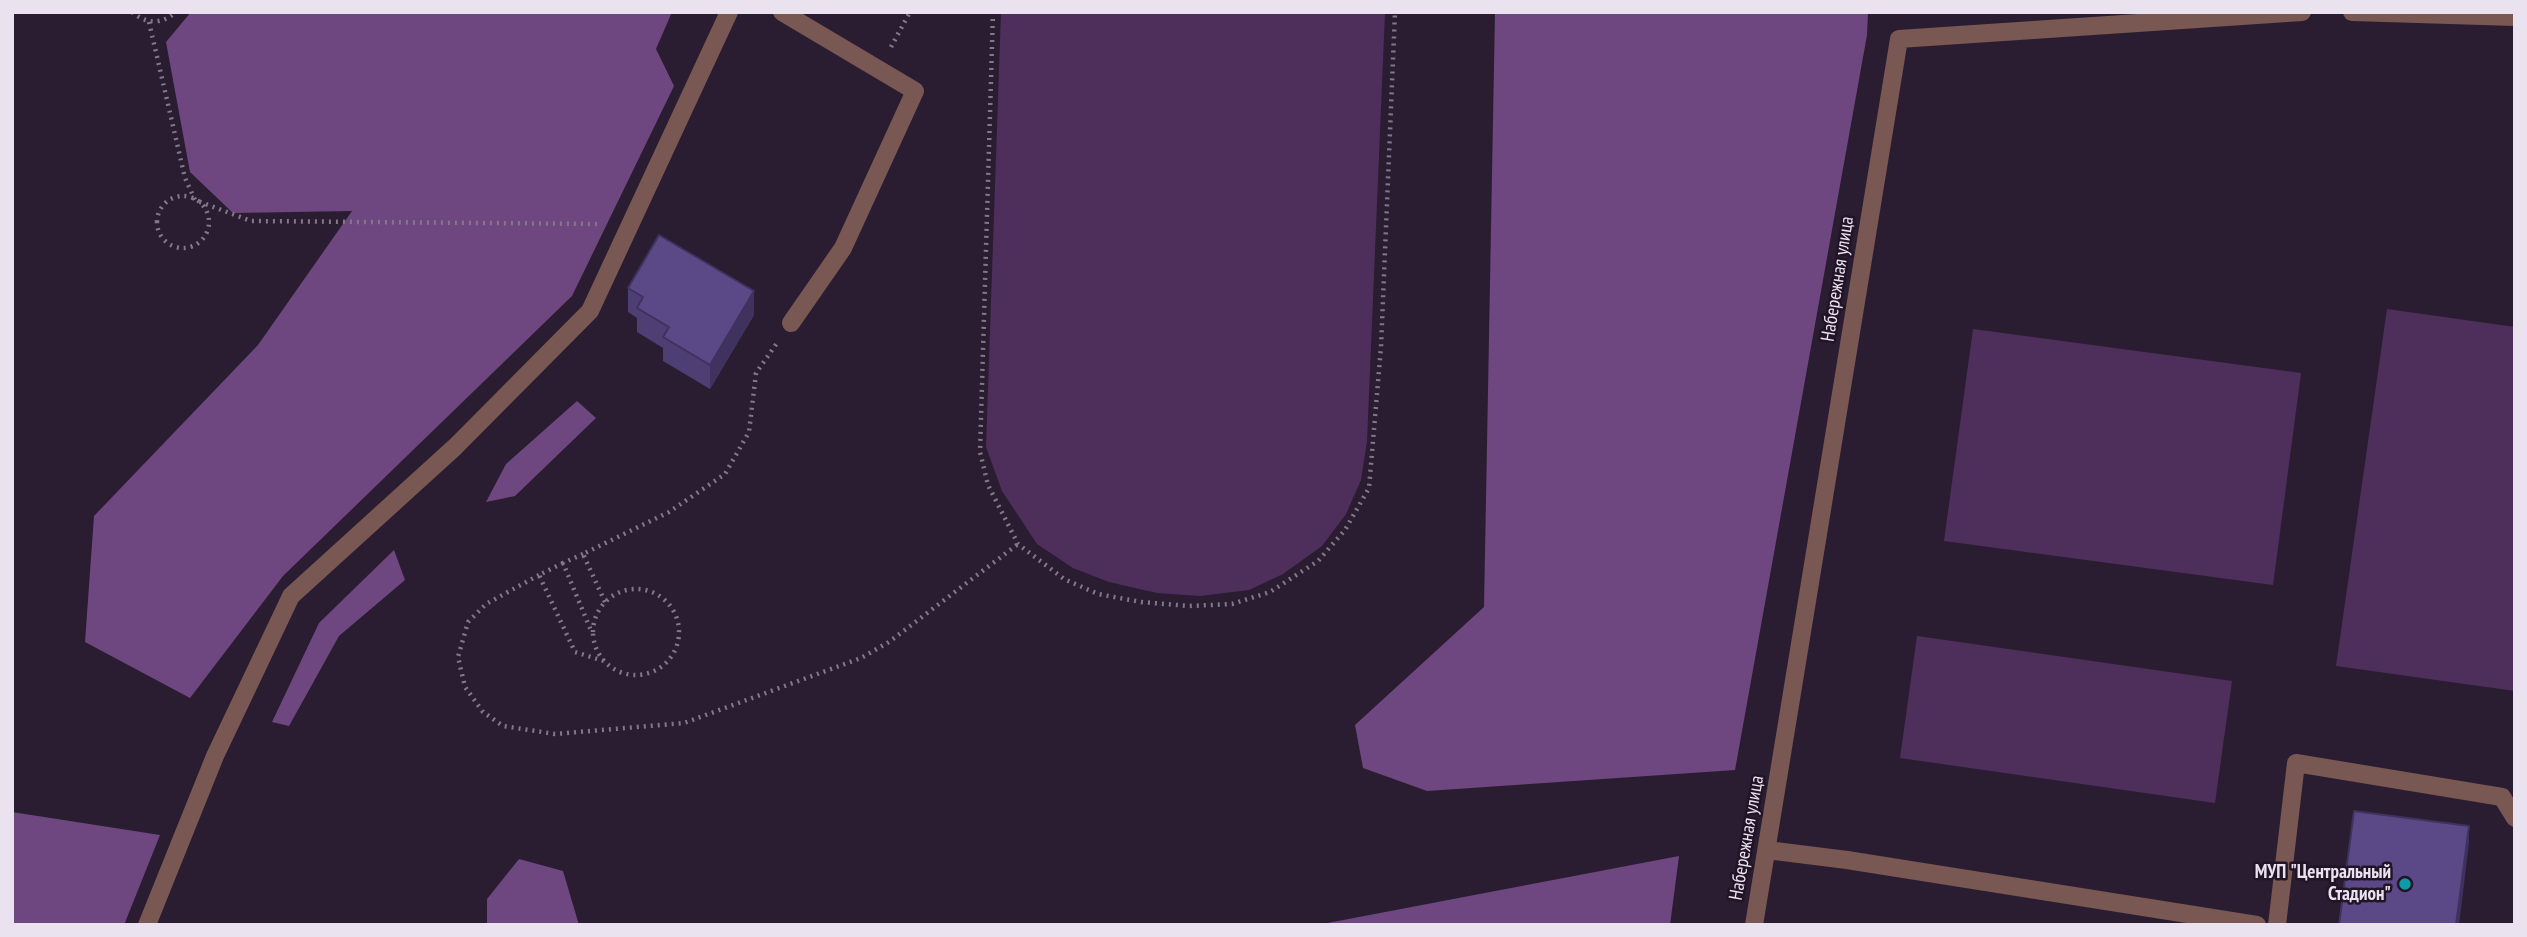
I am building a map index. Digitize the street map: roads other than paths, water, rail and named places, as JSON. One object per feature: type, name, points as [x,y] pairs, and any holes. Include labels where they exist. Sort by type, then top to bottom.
[{"type":"street","points":[[147,925],[215,756],[291,596],[454,447],[590,311],[729,12]]},
{"type":"street","points":[[782,12],[915,91],[843,248],[791,323]]},
{"type":"street","name":"Набережная улица","points":[[1754,925],[1899,39],[2302,12]]},
{"type":"street","points":[[2352,12],[2515,17]]},
{"type":"street","points":[[2277,925],[2295,764],[2502,797],[2515,818]]},
{"type":"street","points":[[1767,850],[1861,862],[2257,925]]},
{"type":"place","name":"МУП \"Центральный Стадион\"","points":[[2405,884]]}]
